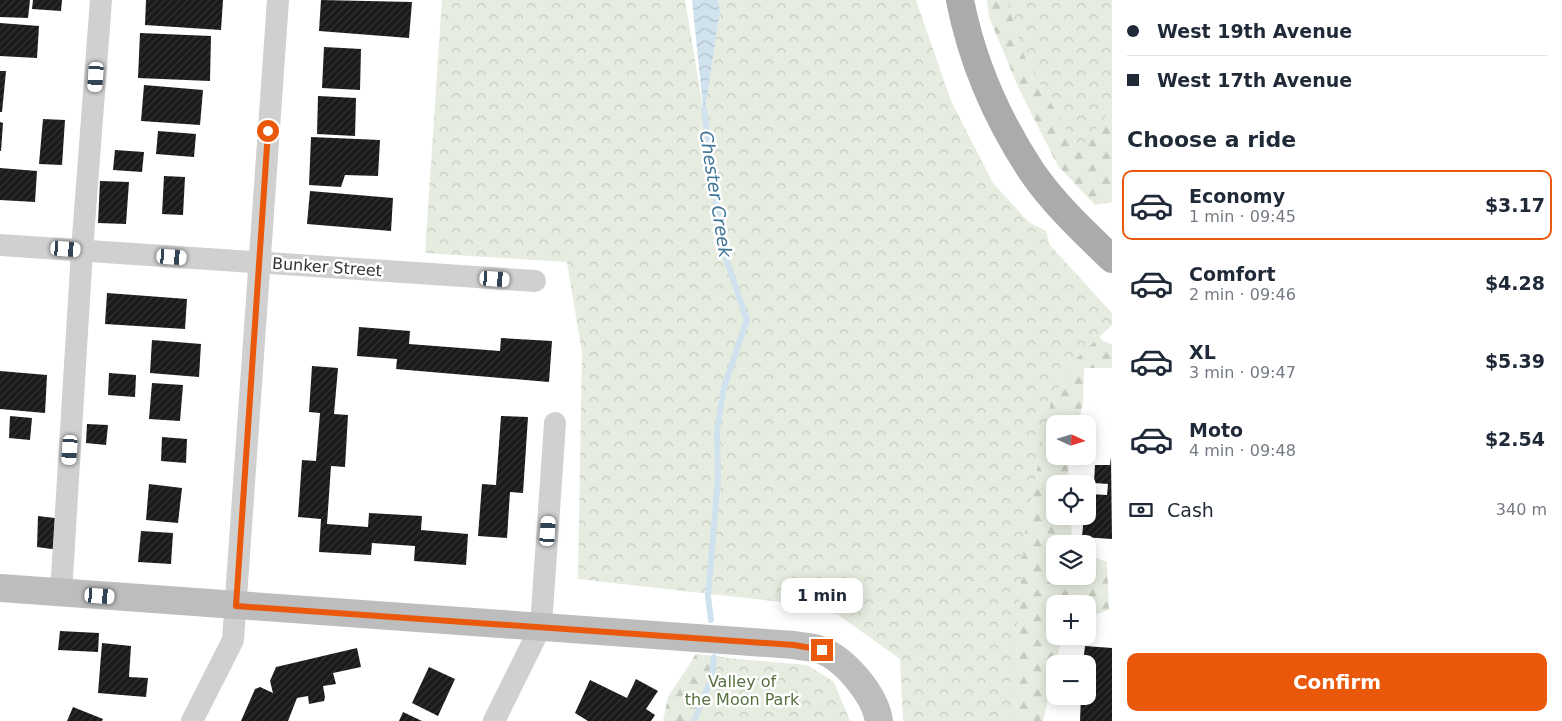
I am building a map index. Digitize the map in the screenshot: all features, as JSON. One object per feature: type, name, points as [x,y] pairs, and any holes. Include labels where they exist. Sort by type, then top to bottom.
[{"type":"main road","points":[[960,0],[978,67],[996,112],[1033,173],[1081,229],[1112,259]]},
{"type":"main road","points":[[0,588],[794,645],[822,650],[843,664],[872,697],[879,721]]},
{"type":"street","points":[[61,593],[82,250],[101,0]]},
{"type":"street","points":[[192,721],[233,640],[258,263],[278,0]]},
{"type":"street","name":"Bunker Street","points":[[0,245],[535,282]]},
{"type":"street","points":[[494,721],[540,626],[555,423]]},
{"type":"green space","points":[[442,0],[685,0],[704,114],[720,11],[718,0],[916,0],[951,101],[993,183],[1112,313],[1112,325],[1076,359],[1052,397],[1048,415],[1046,415],[1046,426],[1026,523],[1014,660],[1015,721],[903,721],[900,659],[837,614],[781,602],[578,579],[582,353],[567,262],[425,253]]},
{"type":"green space","points":[[987,0],[1112,0],[1112,202],[1095,205],[1058,166],[1019,89],[989,17]]},
{"type":"green space","points":[[1007,0],[1112,0],[1112,109],[1078,151],[1024,55]]},
{"type":"green space","points":[[999,207],[1046,231],[1065,306],[1103,341],[1112,344],[1112,368],[1084,368],[1083,403],[1080,415],[1046,415],[1046,465],[1068,465],[1068,475],[1046,475],[1046,525],[1071,525],[1072,535],[1046,535],[1046,585],[1096,585],[1096,558],[1107,562],[1109,610],[1096,614],[1096,595],[1046,595],[1046,645],[1060,645],[1058,655],[1046,655],[1047,705],[1043,721],[919,721]]},
{"type":"green space","points":[[696,654],[730,658],[720,721],[663,721],[668,697]]},
{"type":"green space","name":"Valley of the Moon Park","points":[[714,657],[807,665],[834,682],[850,721],[698,721],[711,680]]},
{"type":"water","points":[[692,0],[718,0],[720,11],[704,116]]},
{"type":"building","points":[[0,0],[30,0],[28,18],[0,17]]},
{"type":"building","points":[[33,0],[62,0],[61,11],[32,9]]},
{"type":"building","points":[[146,0],[223,0],[221,30],[145,25]]},
{"type":"building","points":[[321,0],[412,2],[409,38],[319,31]]},
{"type":"building","points":[[0,23],[39,26],[37,58],[0,56]]},
{"type":"building","points":[[140,33],[211,36],[210,81],[138,78]]},
{"type":"building","points":[[324,47],[361,49],[360,90],[322,88]]},
{"type":"building","points":[[0,71],[6,71],[2,112],[0,112]]},
{"type":"building","points":[[144,85],[203,90],[200,125],[141,121]]},
{"type":"building","points":[[318,96],[356,98],[355,136],[317,134]]},
{"type":"building","points":[[43,119],[65,120],[62,165],[39,164]]},
{"type":"building","points":[[0,122],[3,123],[1,151],[0,151]]},
{"type":"building","points":[[158,131],[196,134],[194,157],[156,154]]},
{"type":"building","points":[[311,137],[380,140],[378,176],[345,175],[341,187],[309,185]]},
{"type":"building","points":[[115,150],[144,152],[142,172],[113,170]]},
{"type":"building","points":[[0,168],[37,171],[35,202],[0,200]]},
{"type":"building","points":[[164,176],[185,177],[183,215],[162,214]]},
{"type":"building","points":[[100,181],[129,182],[126,224],[98,223]]},
{"type":"building","points":[[310,191],[393,198],[391,231],[307,224]]},
{"type":"building","points":[[107,293],[187,299],[185,329],[105,324]]},
{"type":"building","points":[[359,327],[410,331],[409,344],[500,351],[501,338],[552,341],[549,382],[396,369],[397,359],[357,356]]},
{"type":"building","points":[[152,340],[201,344],[199,377],[150,373]]},
{"type":"building","points":[[312,366],[338,368],[334,414],[348,415],[345,467],[331,466],[327,524],[368,527],[369,513],[422,516],[421,530],[468,534],[466,565],[414,561],[415,546],[372,543],[371,555],[319,552],[321,519],[298,517],[302,460],[316,461],[320,413],[309,412]]},
{"type":"building","points":[[0,371],[47,375],[45,413],[0,409]]},
{"type":"building","points":[[109,373],[136,375],[135,397],[108,395]]},
{"type":"building","points":[[152,383],[183,385],[180,421],[149,419]]},
{"type":"building","points":[[10,416],[32,418],[30,440],[9,438]]},
{"type":"building","points":[[501,416],[528,417],[523,493],[510,492],[507,538],[478,536],[482,484],[496,485]]},
{"type":"building","points":[[87,424],[108,425],[106,445],[86,443]]},
{"type":"building","points":[[162,437],[187,439],[186,463],[161,461]]},
{"type":"building","points":[[1111,457],[1112,539],[1096,538],[1096,535],[1082,535],[1083,525],[1096,525],[1096,494],[1107,495],[1108,484],[1096,483],[1095,465],[1110,465]]},
{"type":"building","points":[[149,484],[182,488],[178,523],[146,520]]},
{"type":"building","points":[[38,516],[63,519],[59,550],[37,547]]},
{"type":"building","points":[[141,531],[173,533],[171,564],[138,562]]},
{"type":"building","points":[[60,631],[99,633],[98,652],[58,650]]},
{"type":"building","points":[[102,643],[131,646],[129,677],[148,678],[146,697],[98,693]]},
{"type":"building","points":[[1085,646],[1112,648],[1112,721],[1080,721],[1081,705],[1096,705],[1096,655],[1084,655]]},
{"type":"building","points":[[357,648],[361,667],[333,673],[336,684],[323,686],[324,701],[309,704],[308,696],[297,698],[288,721],[241,721],[255,689],[260,687],[273,693],[270,681],[276,667]]},
{"type":"building","points":[[429,667],[455,679],[438,716],[412,703]]},
{"type":"building","points":[[636,679],[658,691],[646,709],[655,715],[651,721],[588,721],[575,713],[590,680],[627,698]]},
{"type":"building","points":[[73,707],[103,719],[102,721],[67,721]]},
{"type":"building","points":[[403,712],[422,721],[399,721]]},
{"type":"waterway","name":"Chester Creek","points":[[704,109],[722,247],[747,320],[724,387],[717,430],[718,478],[708,597],[711,620]]},
{"type":"waterway","name":"Chester Creek","points":[[694,721],[711,680],[714,657]]},
{"type":"route","points":[[268,131],[236,606],[794,645],[822,650]]}]
